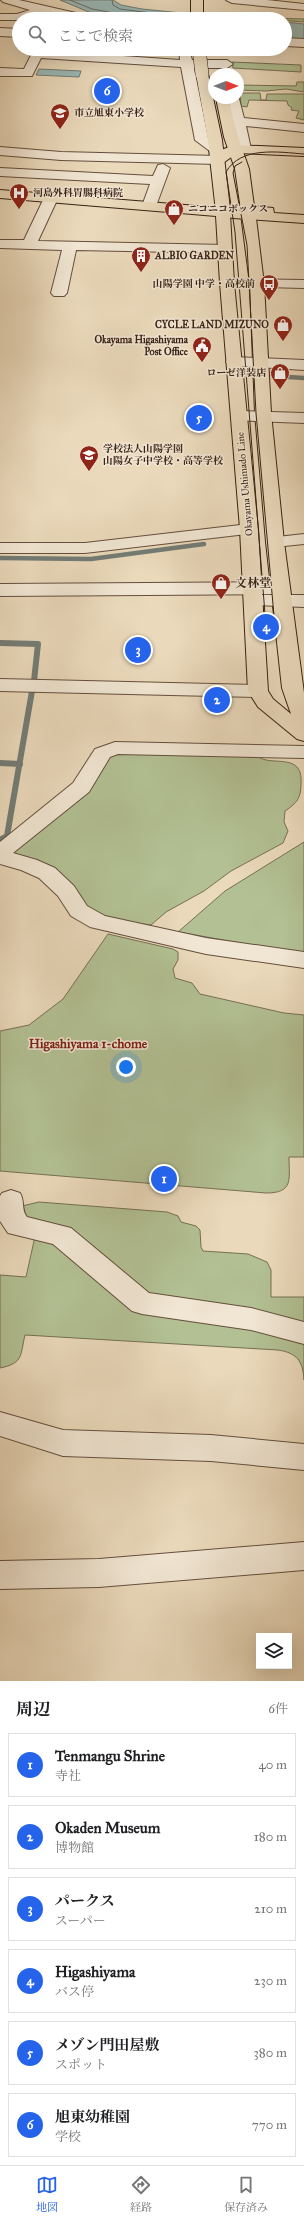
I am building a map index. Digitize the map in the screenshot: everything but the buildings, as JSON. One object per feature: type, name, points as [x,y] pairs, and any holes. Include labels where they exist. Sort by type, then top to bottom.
[{"type":"main road","points":[[197,0],[197,12]]},
{"type":"main road","name":"Okayama Ushimado Line","points":[[200,56],[217,154],[224,212],[227,283],[249,529],[258,692]]},
{"type":"main road","points":[[214,56],[216,68]]},
{"type":"main road","points":[[224,104],[240,156],[248,212],[257,284],[264,415],[275,542],[281,594],[297,666],[292,688],[304,721]]},
{"type":"main road","points":[[217,154],[240,156],[304,152]]},
{"type":"main road","points":[[240,156],[248,164],[263,158],[304,159]]},
{"type":"main road","points":[[0,194],[224,212],[304,213]]},
{"type":"main road","points":[[248,212],[304,219]]},
{"type":"main road","points":[[258,692],[265,703],[304,736]]},
{"type":"street","points":[[7,0],[54,12]]},
{"type":"street","points":[[30,0],[64,12]]},
{"type":"street","points":[[229,3],[304,7]]},
{"type":"street","points":[[35,12],[42,10]]},
{"type":"street","points":[[0,17],[12,17]]},
{"type":"street","points":[[0,32],[12,33]]},
{"type":"street","points":[[292,42],[304,43]]},
{"type":"street","points":[[0,72],[28,73],[36,56]]},
{"type":"street","points":[[123,56],[188,64],[227,63]]},
{"type":"street","points":[[185,56],[202,140],[217,154]]},
{"type":"street","points":[[235,104],[239,122],[240,156]]},
{"type":"street","points":[[239,122],[304,128]]},
{"type":"street","points":[[0,151],[61,156],[166,159],[217,154]]},
{"type":"street","points":[[149,206],[166,159]]},
{"type":"street","points":[[0,172],[158,180]]},
{"type":"street","points":[[29,244],[51,198]]},
{"type":"street","points":[[0,244],[225,249]]},
{"type":"street","points":[[59,293],[70,245]]},
{"type":"street","points":[[227,283],[304,284]]},
{"type":"street","points":[[234,362],[304,365]]},
{"type":"street","points":[[239,416],[264,415],[304,418]]},
{"type":"street","points":[[0,548],[84,548],[249,529]]},
{"type":"street","points":[[275,542],[304,539]]},
{"type":"street","points":[[0,590],[281,594],[304,601]]},
{"type":"street","points":[[0,686],[258,692]]},
{"type":"street","points":[[0,853],[81,787],[96,759],[102,753],[110,749],[129,748],[304,752]]},
{"type":"street","points":[[0,857],[29,865],[47,873],[66,891],[79,911],[98,922],[206,946],[304,960]]},
{"type":"street","points":[[11,1200],[10,1215],[18,1226],[61,1235],[142,1303],[251,1319],[304,1333]]},
{"type":"street","points":[[0,1424],[63,1443],[211,1448],[304,1457]]},
{"type":"street","points":[[1,1578],[99,1573],[304,1556]]},
{"type":"green space","points":[[292,19],[304,19],[304,22],[292,21]]},
{"type":"green space","points":[[232,62],[301,65],[301,72],[244,68],[233,68]]},
{"type":"green space","points":[[297,82],[304,82],[304,92],[286,89],[266,91],[244,90],[244,85],[296,86]]},
{"type":"green space","points":[[244,93],[260,93],[261,100],[266,100],[267,94],[304,94],[304,120],[296,118],[299,111],[291,110],[292,108],[288,105],[287,101],[249,100],[247,107],[241,106],[241,104],[244,104]]},
{"type":"green space","points":[[109,753],[252,753],[264,760],[285,762],[295,765],[299,769],[301,775],[300,793],[298,800],[285,811],[284,822],[288,831],[283,843],[231,871],[204,891],[166,912],[151,925],[116,921],[100,915],[88,908],[14,854],[13,849]]},
{"type":"green space","points":[[304,842],[304,954],[178,932],[225,891]]},
{"type":"green space","points":[[108,934],[173,949],[178,952],[178,960],[173,969],[175,978],[192,983],[200,994],[284,1013],[304,1015],[304,1157],[289,1157],[289,1178],[286,1187],[275,1192],[266,1193],[0,1171],[0,1031],[29,1025],[63,999]]},
{"type":"green space","points":[[39,1202],[167,1212],[178,1216],[181,1222],[196,1226],[200,1230],[201,1247],[203,1251],[248,1254],[267,1262],[271,1270],[271,1297],[304,1297],[304,1380],[302,1368],[298,1359],[285,1351],[25,1335],[20,1357],[17,1361],[13,1364],[0,1368],[0,1275],[26,1277],[38,1223],[24,1219],[22,1206]]},
{"type":"water","points":[[60,0],[113,0],[121,5],[172,12],[89,12]]},
{"type":"water","points":[[292,23],[304,24],[304,39],[292,38]]},
{"type":"water","points":[[39,69],[81,71],[79,77],[36,75]]},
{"type":"waterway","points":[[273,376],[304,378]]},
{"type":"waterway","points":[[0,558],[91,559],[204,544]]},
{"type":"waterway","points":[[0,643],[38,644],[34,681]]},
{"type":"waterway","points":[[19,764],[32,691]]},
{"type":"waterway","points":[[0,763],[19,764]]},
{"type":"waterway","points":[[0,840],[7,836],[19,764]]},
{"type":"tram line","points":[[266,627],[235,232],[226,172],[233,164],[250,154],[261,152],[304,154]]},
{"type":"tram line","points":[[242,162],[235,166],[233,173],[247,245],[256,413],[275,627]]},
{"type":"place","name":"旭東幼稚園","points":[[107,91]]},
{"type":"place","name":"市立旭東小学校","points":[[60,130]]},
{"type":"place","name":"河島外科胃腸科病院","points":[[19,210]]},
{"type":"place","name":"ニコニコボックス","points":[[174,226]]},
{"type":"place","name":"ALBIO GARDEN","points":[[141,273]]},
{"type":"place","name":"山陽学園 中学・高校前","points":[[269,301]]},
{"type":"place","name":"CYCLE LAND MIZUNO","points":[[283,342]]},
{"type":"place","name":"Okayama Higashiyama Post Office","points":[[202,363]]},
{"type":"place","name":"ローゼ洋装店","points":[[280,390]]},
{"type":"place","name":"メゾン門田屋敷","points":[[199,418]]},
{"type":"place","name":"学校法人山陽学園 山陽女子中学校・高等学校","points":[[89,472]]},
{"type":"place","name":"文林堂","points":[[221,600]]},
{"type":"place","name":"Higashiyama","points":[[266,627]]},
{"type":"place","name":"パークス","points":[[138,650]]},
{"type":"place","name":"Okaden Museum","points":[[217,700]]},
{"type":"place","name":"Tenmangu Shrine","points":[[164,1179]]},
{"type":"district","name":"Higashiyama 1-chome","points":[[88,1044]]}]
